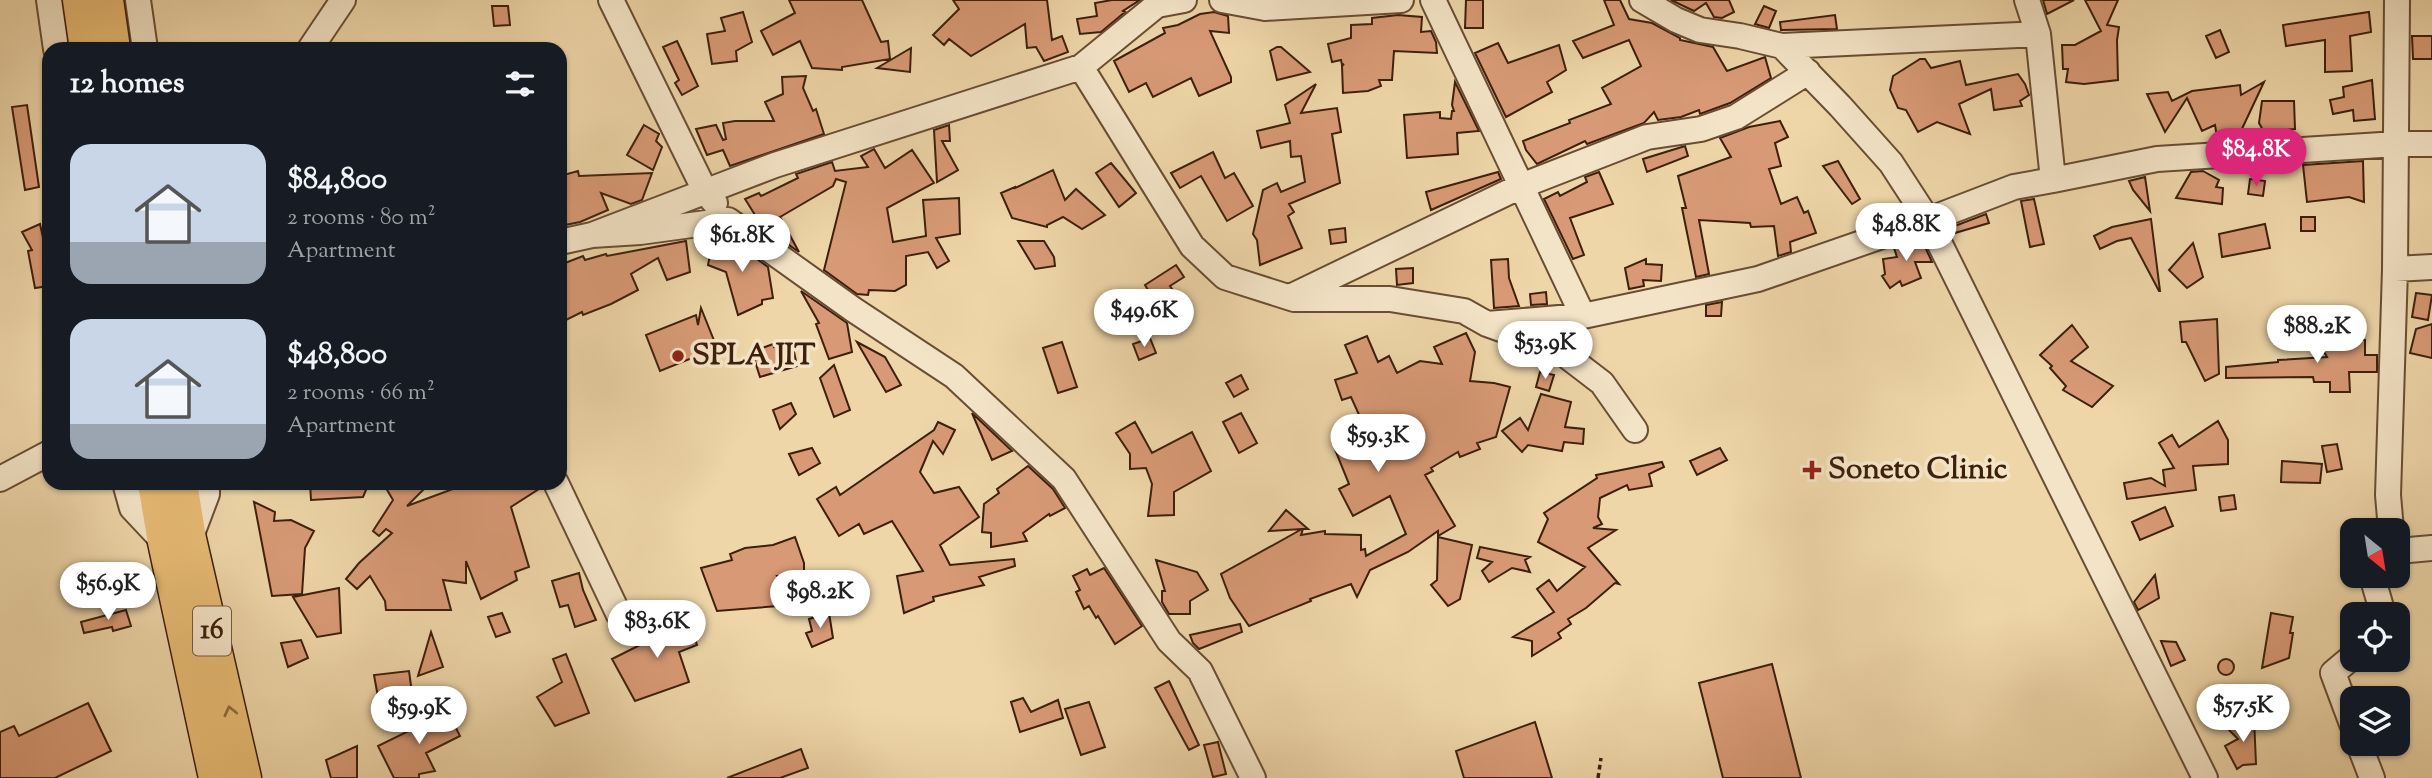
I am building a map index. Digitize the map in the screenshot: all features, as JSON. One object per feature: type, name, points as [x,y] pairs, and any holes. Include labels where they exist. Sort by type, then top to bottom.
[{"type":"main road","points":[[79,0],[85,42]]},
{"type":"main road","points":[[107,0],[113,42]]},
{"type":"main road","name":"16","points":[[157,490],[177,541],[245,778]]},
{"type":"main road","name":"16","points":[[181,490],[177,541],[215,778]]},
{"type":"street","points":[[49,0],[55,42]]},
{"type":"street","points":[[138,0],[144,42]]},
{"type":"street","points":[[315,42],[343,0]]},
{"type":"street","points":[[611,0],[705,191],[728,220],[854,310],[954,376],[1064,479],[1169,641],[1200,671],[1253,778]]},
{"type":"street","points":[[567,240],[592,234],[775,165],[1081,67],[1157,5],[1184,0]]},
{"type":"street","points":[[1222,0],[1265,8],[1401,0]]},
{"type":"street","points":[[1433,0],[1583,316]]},
{"type":"street","points":[[1642,0],[1676,20],[1700,30],[1782,46],[2038,34]]},
{"type":"street","points":[[2027,0],[2038,34],[2053,180]]},
{"type":"street","points":[[2390,518],[2388,495],[2395,269],[2397,0]]},
{"type":"street","points":[[1782,46],[1891,163],[1928,220],[2205,778]]},
{"type":"street","points":[[1081,67],[1192,246],[1225,278],[1288,298],[1390,299],[1464,311],[1487,324],[1559,350],[1602,383],[1635,430]]},
{"type":"street","points":[[1288,298],[1521,187],[1647,137],[1701,129],[1736,117],[1808,72]]},
{"type":"street","points":[[1487,324],[1583,316],[1758,279],[2014,187],[2157,159],[2432,144]]},
{"type":"street","points":[[592,234],[640,232],[728,220]]},
{"type":"street","points":[[2395,269],[2432,267]]},
{"type":"street","points":[[0,479],[42,457]]},
{"type":"street","points":[[127,490],[132,508],[177,541],[207,490]]},
{"type":"street","points":[[559,490],[619,615]]},
{"type":"street","points":[[2410,550],[2432,548]]},
{"type":"street","points":[[2340,667],[2333,673],[2340,692]]},
{"type":"street","points":[[2364,756],[2372,778]]},
{"type":"path","points":[[1598,778],[1601,758]]},
{"type":"building","points":[[789,0],[862,0],[881,42],[888,41],[890,59],[842,67],[842,70],[812,68],[800,41],[773,55],[761,31],[795,13]]},
{"type":"building","points":[[953,0],[1047,0],[1052,40],[1062,36],[1068,52],[1044,61],[1036,47],[1027,48],[1025,24],[971,56],[949,39],[944,45],[933,35],[959,9]]},
{"type":"building","points":[[1140,0],[1123,11],[1125,12],[1101,32],[1080,34],[1077,19],[1097,16],[1095,3]]},
{"type":"building","points":[[1466,0],[1483,0],[1483,28],[1465,28]]},
{"type":"building","points":[[1604,0],[1620,0],[1629,19],[1652,23],[1680,40],[1713,47],[1727,71],[1765,57],[1771,78],[1730,103],[1700,114],[1699,110],[1681,117],[1658,120],[1654,112],[1644,123],[1587,144],[1585,141],[1537,164],[1526,150],[1523,141],[1611,104],[1602,88],[1641,66],[1629,40],[1583,58],[1573,41],[1614,25]]},
{"type":"building","points":[[1671,0],[1729,0],[1734,12],[1722,18],[1714,17],[1706,3],[1694,11]]},
{"type":"building","points":[[2043,0],[2074,0],[2047,14]]},
{"type":"building","points":[[2085,0],[2118,0],[2107,25],[2119,27],[2118,80],[2084,84],[2066,82],[2068,69],[2063,69],[2062,45],[2075,45],[2101,31]]},
{"type":"building","points":[[492,6],[508,6],[510,25],[494,26]]},
{"type":"building","points":[[1764,6],[1776,11],[1769,28],[1755,24]]},
{"type":"building","points":[[743,12],[752,42],[736,51],[737,61],[712,64],[707,34],[725,31],[721,18]]},
{"type":"building","points":[[1214,12],[1228,16],[1229,33],[1210,31],[1231,82],[1199,96],[1191,78],[1153,97],[1146,83],[1129,92],[1114,61],[1165,33],[1163,28],[1178,25],[1200,14]]},
{"type":"building","points":[[2369,12],[2371,32],[2350,36],[2352,71],[2325,72],[2325,40],[2286,46],[2283,25]]},
{"type":"building","points":[[1398,15],[1422,17],[1421,32],[1431,31],[1437,53],[1394,51],[1392,80],[1379,80],[1381,86],[1368,91],[1343,93],[1344,64],[1342,65],[1341,60],[1332,62],[1328,44],[1351,38],[1351,25],[1372,24],[1372,18]]},
{"type":"building","points":[[1835,15],[1837,29],[1781,30],[1780,22]]},
{"type":"building","points":[[2220,30],[2229,52],[2216,58],[2206,36]]},
{"type":"building","points":[[2412,36],[2432,36],[2432,59],[2413,59]]},
{"type":"building","points":[[677,41],[698,86],[682,95],[675,83],[679,80],[663,47]]},
{"type":"building","points":[[1498,43],[1508,63],[1559,45],[1566,70],[1547,82],[1552,92],[1506,117],[1475,53]]},
{"type":"building","points":[[1281,47],[1310,72],[1277,80],[1270,51]]},
{"type":"building","points":[[911,48],[910,72],[877,68]]},
{"type":"building","points":[[1920,59],[1925,59],[1931,68],[1960,61],[1966,85],[2018,74],[2029,95],[2020,101],[2022,106],[1994,110],[1991,89],[1959,104],[1970,134],[1937,122],[1918,132],[1906,110],[1898,108],[1890,90],[1893,76]]},
{"type":"building","points":[[806,76],[803,88],[813,111],[816,109],[824,134],[730,166],[723,150],[707,155],[696,129],[716,125],[723,140],[726,139],[723,123],[774,121],[765,102],[783,94],[782,77]]},
{"type":"building","points":[[2372,80],[2375,119],[2354,121],[2353,110],[2333,114],[2330,100],[2344,97],[2343,87]]},
{"type":"building","points":[[1455,82],[1479,131],[1457,133],[1458,154],[1407,158],[1404,115],[1440,112],[1440,118],[1451,119],[1454,111],[1452,105]]},
{"type":"building","points":[[2264,82],[2240,133],[2217,137],[2215,125],[2202,131],[2187,98],[2165,132],[2147,94],[2168,92],[2172,101],[2192,91],[2240,85],[2241,95]]},
{"type":"building","points":[[1316,84],[1301,113],[1337,108],[1341,132],[1332,134],[1340,183],[1289,204],[1294,212],[1288,216],[1302,248],[1260,265],[1257,240],[1253,234],[1263,190],[1277,183],[1281,192],[1305,182],[1301,156],[1291,157],[1290,141],[1261,148],[1257,131],[1290,123],[1285,105]]},
{"type":"building","points":[[2262,101],[2294,101],[2295,129],[2264,132],[2259,123]]},
{"type":"building","points":[[27,105],[39,187],[25,190],[12,107]]},
{"type":"building","points":[[1780,121],[1788,137],[1775,143],[1781,166],[1769,169],[1781,204],[1797,197],[1804,213],[1808,211],[1816,233],[1790,242],[1791,252],[1778,256],[1774,226],[1751,227],[1750,223],[1699,220],[1709,274],[1696,277],[1682,208],[1686,208],[1678,176],[1731,157],[1720,138],[1749,127]]},
{"type":"building","points":[[644,125],[659,134],[656,141],[662,147],[653,170],[627,155]]},
{"type":"building","points":[[949,125],[950,141],[942,141],[958,170],[937,182],[934,130]]},
{"type":"building","points":[[1685,146],[1688,156],[1647,172],[1643,159]]},
{"type":"building","points":[[874,149],[885,168],[912,150],[934,183],[887,208],[893,242],[926,236],[923,200],[959,198],[960,234],[936,238],[949,261],[937,268],[928,252],[906,256],[906,285],[895,291],[869,290],[868,295],[857,294],[824,270],[846,182],[836,179],[833,186],[780,217],[799,252],[762,226],[745,199],[759,193],[761,196],[798,178],[796,174],[832,162],[835,171],[868,167],[861,156]]},
{"type":"building","points":[[1213,152],[1225,178],[1234,173],[1253,206],[1227,221],[1201,176],[1180,188],[1171,173]]},
{"type":"building","points":[[1838,161],[1860,199],[1852,204],[1823,166]]},
{"type":"building","points":[[2363,161],[2364,202],[2349,197],[2307,202],[2303,165]]},
{"type":"building","points":[[1111,163],[1136,193],[1119,207],[1096,173]]},
{"type":"building","points":[[1053,170],[1065,200],[1076,189],[1105,215],[1082,229],[1063,217],[1047,227],[1012,218],[1001,193]]},
{"type":"building","points":[[578,171],[579,176],[652,173],[642,200],[631,204],[601,193],[608,210],[567,225],[567,174]]},
{"type":"building","points":[[2203,171],[2219,180],[2216,187],[2223,188],[2222,204],[2176,198],[2191,172]]},
{"type":"building","points":[[1498,172],[1501,179],[1431,210],[1426,192]]},
{"type":"building","points":[[1599,172],[1613,204],[1570,218],[1584,255],[1573,259],[1544,199],[1558,192],[1560,196],[1587,182],[1585,177]]},
{"type":"building","points":[[2145,177],[2150,211],[2129,181]]},
{"type":"building","points":[[2250,179],[2265,181],[2263,196],[2248,194]]},
{"type":"building","points":[[2034,199],[2044,244],[2030,247],[2021,201]]},
{"type":"building","points":[[1986,214],[1989,223],[1955,233],[1952,227]]},
{"type":"building","points":[[2301,217],[2315,217],[2315,231],[2301,231]]},
{"type":"building","points":[[2151,219],[2160,291],[2131,238],[2100,249],[2094,236],[2112,227]]},
{"type":"building","points":[[40,224],[42,287],[35,288],[28,251],[32,250],[22,232]]},
{"type":"building","points":[[2265,224],[2270,248],[2222,257],[2219,234]]},
{"type":"building","points":[[1345,228],[1346,242],[1331,244],[1329,230]]},
{"type":"building","points":[[1921,238],[1932,262],[1915,262],[1921,278],[1902,286],[1900,281],[1890,288],[1882,276],[1885,274],[1883,259],[1897,257],[1894,248]]},
{"type":"building","points":[[713,239],[732,241],[768,267],[773,298],[762,300],[762,304],[738,315],[726,272],[708,265]]},
{"type":"building","points":[[686,241],[690,272],[667,280],[658,258],[631,274],[638,290],[611,304],[567,320],[567,262],[583,256],[585,260],[606,254],[607,256]]},
{"type":"building","points":[[1018,241],[1044,241],[1054,257],[1055,266],[1035,269]]},
{"type":"building","points":[[2193,243],[2203,277],[2187,288],[2169,270]]},
{"type":"building","points":[[1508,259],[1509,278],[1519,306],[1494,308],[1491,260]]},
{"type":"building","points":[[1646,259],[1646,264],[1662,265],[1661,281],[1643,280],[1644,286],[1629,289],[1625,268]]},
{"type":"building","points":[[1176,265],[1184,277],[1170,286],[1174,292],[1156,303],[1145,285]]},
{"type":"building","points":[[1413,268],[1413,283],[1397,285],[1396,269]]},
{"type":"building","points":[[801,291],[847,323],[852,352],[829,359],[816,324],[819,323]]},
{"type":"building","points":[[1546,292],[1547,304],[1531,305],[1530,294]]},
{"type":"building","points":[[2416,293],[2432,295],[2428,320],[2412,317]]},
{"type":"building","points":[[1722,302],[1721,316],[1706,316],[1706,305]]},
{"type":"building","points":[[701,308],[717,348],[660,371],[646,335],[696,315],[698,325]]},
{"type":"building","points":[[2217,319],[2219,374],[2205,381],[2186,342],[2182,342],[2180,322]]},
{"type":"building","points":[[2432,324],[2432,358],[2410,353],[2416,329]]},
{"type":"building","points":[[2072,325],[2088,347],[2071,361],[2113,386],[2092,407],[2063,390],[2066,386],[2050,368],[2052,366],[2040,355]]},
{"type":"building","points":[[1466,333],[1475,352],[1470,381],[1510,387],[1496,437],[1477,443],[1480,449],[1460,457],[1458,452],[1431,468],[1433,471],[1425,475],[1455,526],[1438,536],[1438,531],[1408,552],[1370,570],[1357,597],[1351,584],[1249,626],[1230,598],[1221,574],[1302,529],[1269,531],[1286,510],[1308,529],[1303,529],[1301,535],[1325,531],[1325,534],[1361,535],[1361,550],[1365,549],[1366,556],[1406,534],[1390,496],[1353,516],[1339,489],[1349,484],[1332,442],[1365,428],[1351,397],[1342,400],[1335,380],[1357,373],[1345,345],[1367,336],[1378,362],[1389,356],[1397,373],[1420,361],[1442,364],[1434,347]]},
{"type":"building","points":[[1150,338],[1156,353],[1139,360],[1133,344]]},
{"type":"building","points":[[2316,338],[2365,340],[2365,355],[2377,355],[2377,372],[2349,372],[2350,392],[2330,392],[2330,382],[2314,382],[2313,377],[2226,378],[2226,367],[2327,357]]},
{"type":"building","points":[[792,342],[797,366],[760,377],[752,352],[773,344],[774,347]]},
{"type":"building","points":[[857,342],[885,357],[901,385],[886,392]]},
{"type":"building","points":[[1062,342],[1077,387],[1058,393],[1043,348]]},
{"type":"building","points":[[834,365],[850,410],[834,417],[820,378]]},
{"type":"building","points":[[1540,372],[1554,375],[1549,391],[1536,387]]},
{"type":"building","points":[[1241,375],[1248,389],[1234,397],[1226,383]]},
{"type":"building","points":[[1541,394],[1571,402],[1565,427],[1584,429],[1583,444],[1564,442],[1562,451],[1528,445],[1522,452],[1502,431],[1520,418],[1528,430]]},
{"type":"building","points":[[791,403],[796,414],[780,429],[773,410]]},
{"type":"building","points":[[972,413],[1012,451],[992,460]]},
{"type":"building","points":[[1241,413],[1257,443],[1239,453],[1223,422]]},
{"type":"building","points":[[2218,421],[2228,440],[2228,464],[2193,466],[2196,490],[2127,499],[2124,483],[2151,478],[2165,486],[2163,470],[2174,468],[2159,443],[2172,435],[2179,447]]},
{"type":"building","points":[[938,422],[955,430],[943,454],[933,441],[920,472],[934,493],[959,487],[979,517],[940,545],[950,565],[1014,559],[1015,566],[979,577],[984,585],[933,597],[934,601],[904,613],[897,576],[923,571],[892,521],[864,534],[859,524],[839,536],[817,499],[836,487],[840,495],[934,430]]},
{"type":"building","points":[[1135,422],[1152,453],[1192,432],[1211,471],[1174,492],[1174,515],[1148,516],[1152,484],[1146,468],[1130,469],[1130,454],[1116,433]]},
{"type":"building","points":[[2337,444],[2342,469],[2327,472],[2322,446]]},
{"type":"building","points":[[812,448],[820,463],[799,475],[789,454]]},
{"type":"building","points":[[1720,448],[1727,460],[1697,475],[1690,461]]},
{"type":"building","points":[[2282,461],[2322,464],[2320,483],[2281,482]]},
{"type":"building","points":[[1662,462],[1664,467],[1649,474],[1652,486],[1629,490],[1627,485],[1600,498],[1598,517],[1602,524],[1593,528],[1616,530],[1588,548],[1619,584],[1615,583],[1586,608],[1568,619],[1571,624],[1558,633],[1561,638],[1532,656],[1532,641],[1513,637],[1554,612],[1537,589],[1549,580],[1557,591],[1585,567],[1538,542],[1548,519],[1544,513],[1597,478],[1596,475]]},
{"type":"building","points":[[1028,466],[1053,489],[1065,508],[1050,516],[1049,514],[1023,533],[1027,541],[991,547],[991,533],[982,532],[984,504],[999,493],[997,489]]},
{"type":"building","points":[[310,490],[366,490],[363,497],[311,500]]},
{"type":"building","points":[[387,490],[423,490],[407,506],[450,490],[537,490],[511,507],[529,567],[515,572],[517,580],[481,599],[466,561],[466,583],[443,580],[451,610],[386,610],[385,601],[370,576],[357,589],[346,579],[359,563],[392,533],[386,529],[379,536],[373,531],[393,500]]},
{"type":"building","points":[[2234,495],[2236,509],[2221,511],[2219,497]]},
{"type":"building","points":[[254,502],[275,512],[274,521],[291,520],[314,531],[305,548],[302,594],[272,596]]},
{"type":"building","points":[[2165,507],[2173,526],[2140,540],[2132,522]]},
{"type":"building","points":[[795,537],[804,563],[804,576],[777,576],[791,605],[717,611],[701,568],[732,560],[730,554],[745,548],[773,545]]},
{"type":"building","points":[[1438,537],[1472,545],[1460,599],[1448,606],[1431,585],[1437,580]]},
{"type":"building","points":[[1480,547],[1530,557],[1525,560],[1530,572],[1512,568],[1489,582],[1482,571],[1492,562],[1477,558]]},
{"type":"building","points":[[1156,560],[1197,572],[1208,590],[1190,601],[1190,614],[1169,614],[1162,602],[1162,591],[1165,591]]},
{"type":"building","points":[[1104,568],[1142,626],[1115,644],[1098,616],[1096,618],[1089,606],[1084,609],[1076,592],[1080,590],[1073,576],[1087,569],[1090,575]]},
{"type":"building","points":[[579,573],[596,620],[575,627],[568,605],[560,607],[552,581]]},
{"type":"building","points":[[2155,575],[2159,598],[2138,610],[2134,602]]},
{"type":"building","points":[[339,588],[341,633],[317,637],[293,597]]},
{"type":"building","points":[[126,610],[131,626],[113,631],[112,627],[84,633],[81,622]]},
{"type":"building","points":[[502,613],[510,632],[496,637],[488,617]]},
{"type":"building","points":[[829,613],[833,638],[812,647],[806,633],[812,631],[809,619]]},
{"type":"building","points":[[2271,613],[2293,617],[2289,658],[2262,668]]},
{"type":"building","points":[[687,616],[697,645],[679,652],[689,682],[635,701],[612,659],[638,646],[634,637]]},
{"type":"building","points":[[1240,624],[1242,632],[1199,649],[1190,635]]},
{"type":"building","points":[[431,632],[443,667],[418,676],[424,656]]},
{"type":"building","points":[[301,640],[308,658],[288,667],[281,643]]},
{"type":"building","points":[[2161,641],[2176,642],[2185,660],[2171,666]]},
{"type":"building","points":[[566,654],[589,713],[555,726],[537,697],[562,682],[553,659]]},
{"type":"building","points":[[2226,659],[2234,667],[2226,675],[2218,667]]},
{"type":"building","points":[[1772,664],[1801,778],[1723,778],[1699,683]]},
{"type":"building","points":[[409,671],[413,700],[380,708],[374,675]]},
{"type":"building","points":[[1169,681],[1199,745],[1189,750],[1155,688]]},
{"type":"building","points":[[1023,698],[1031,712],[1058,700],[1063,718],[1020,732],[1011,702]]},
{"type":"building","points":[[1089,702],[1105,747],[1081,755],[1065,709]]},
{"type":"building","points":[[88,703],[111,751],[55,778],[0,778],[0,732],[14,726],[19,736]]},
{"type":"building","points":[[446,708],[460,736],[426,753],[435,771],[419,774],[419,778],[394,778],[378,746],[419,726],[416,722]]},
{"type":"building","points":[[2254,718],[2256,764],[2243,765],[2237,769],[2225,746],[2238,739],[2227,728]]},
{"type":"building","points":[[1535,722],[1552,778],[1464,778],[1456,751]]},
{"type":"building","points":[[1218,742],[1226,774],[1213,777],[1204,745]]},
{"type":"building","points":[[357,746],[357,778],[331,778],[326,760]]},
{"type":"building","points":[[801,749],[808,768],[780,778],[727,778]]},
{"type":"place","name":"SPLA JIT","points":[[678,356]]},
{"type":"place","name":"Soneto Clinic","points":[[1812,470]]}]
